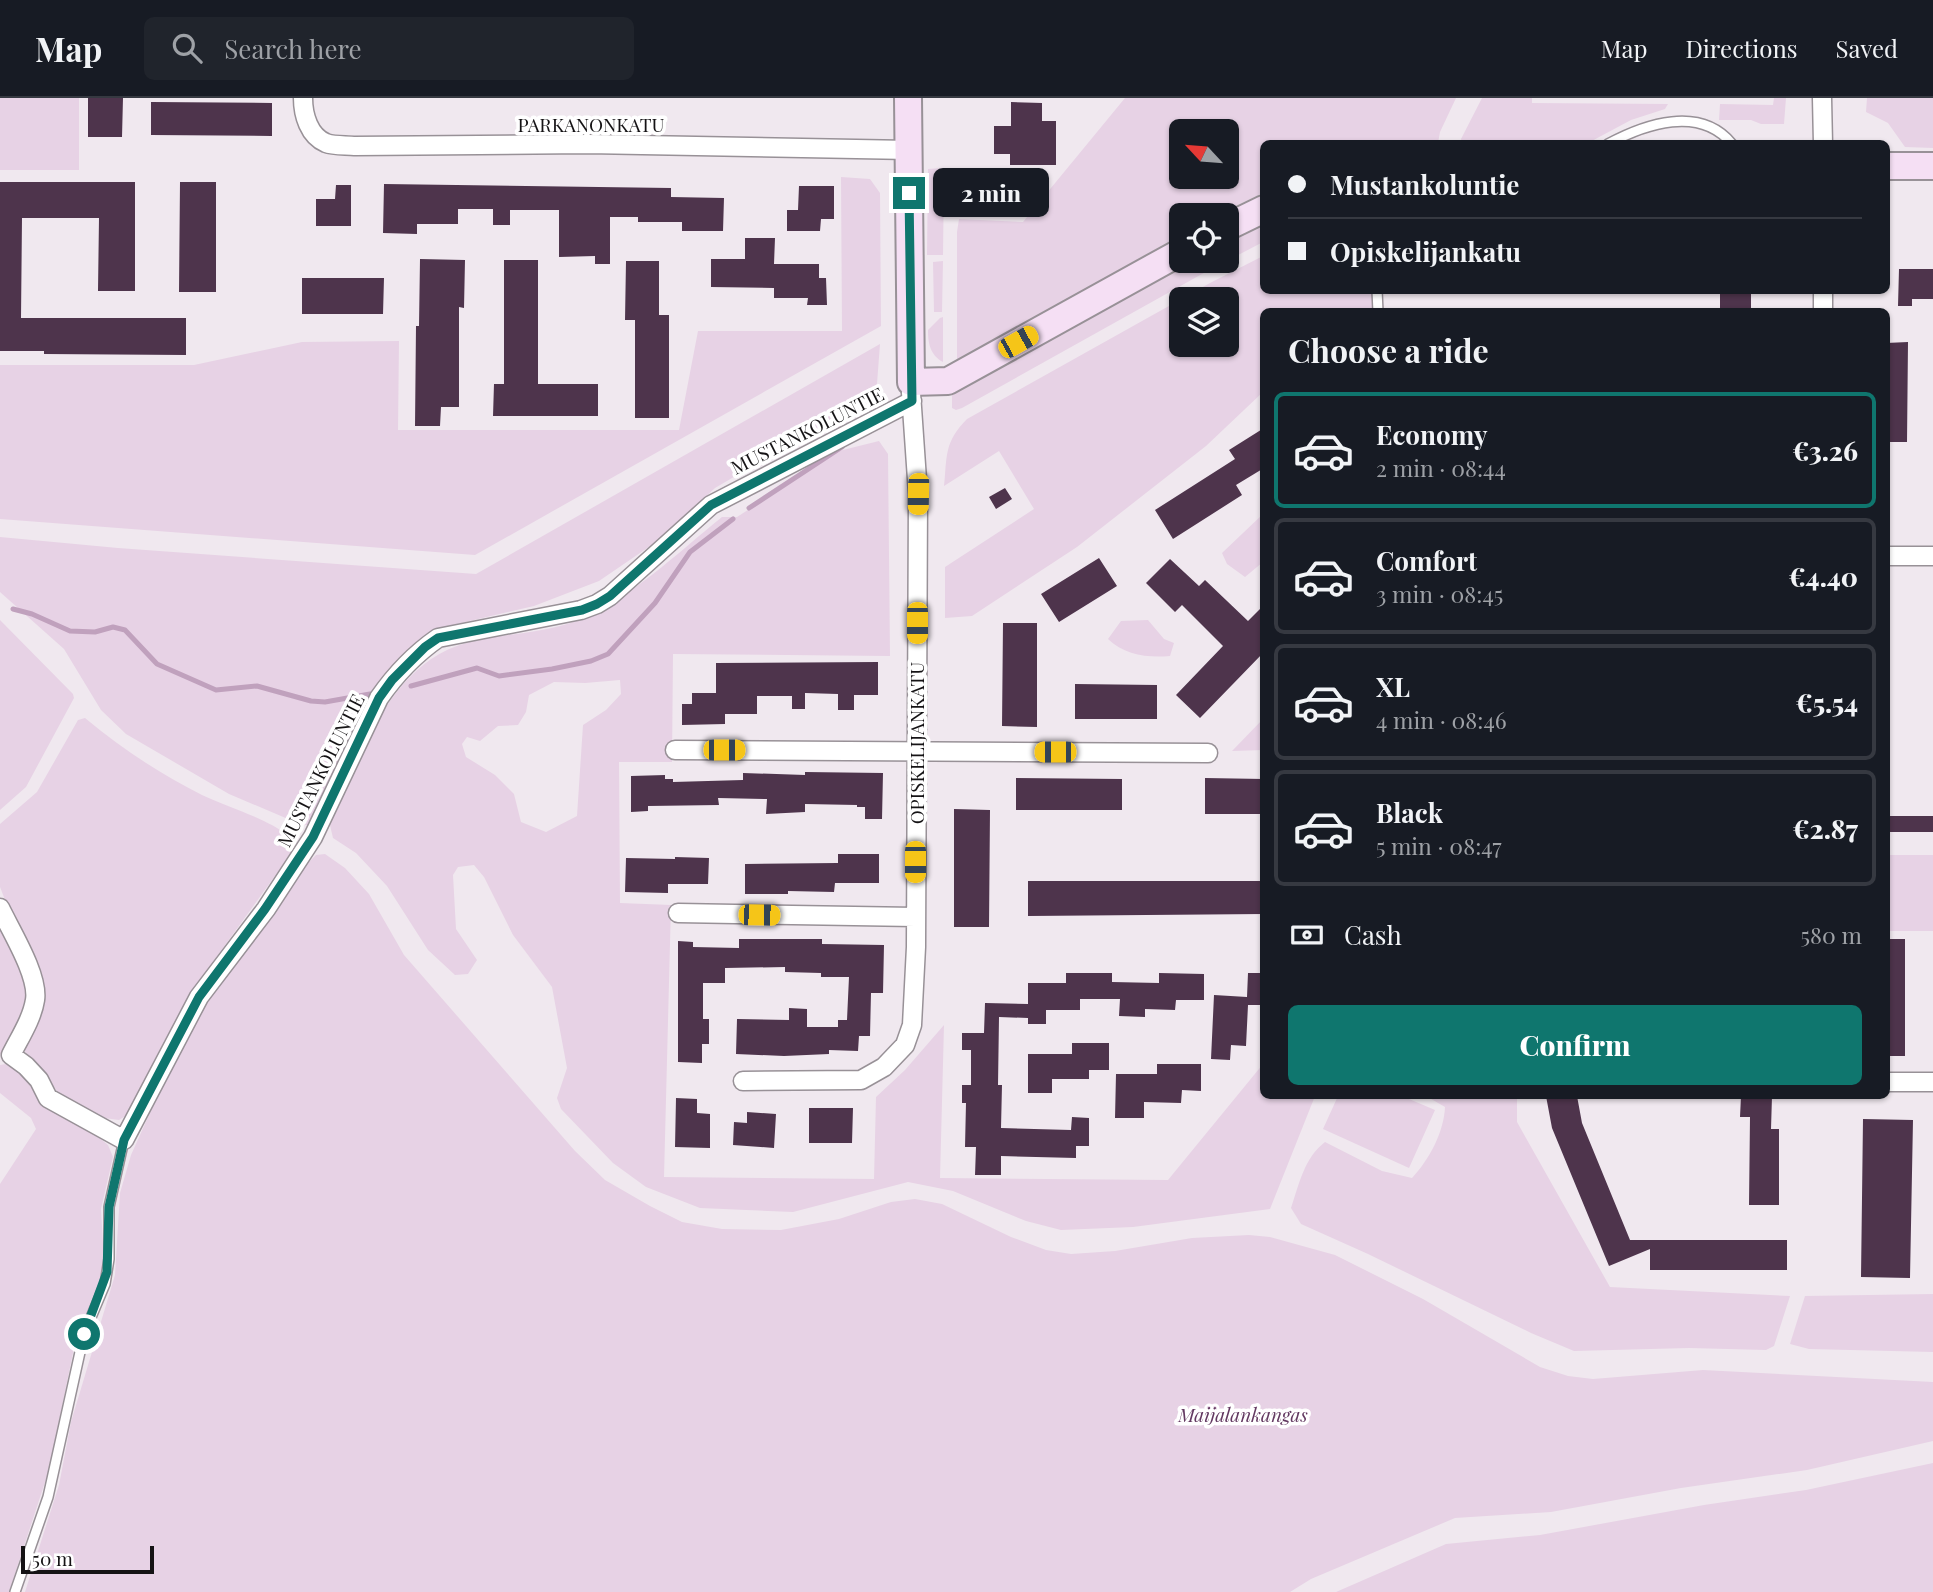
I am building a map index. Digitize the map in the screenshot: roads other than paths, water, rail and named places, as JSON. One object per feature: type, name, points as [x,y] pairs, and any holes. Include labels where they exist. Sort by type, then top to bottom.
[{"type":"main road","name":"OPISKELIJANKATU","points":[[908,98],[911,392]]},
{"type":"main road","points":[[1890,166],[1933,166]]},
{"type":"main road","points":[[1239,221],[1260,211]]},
{"type":"main road","points":[[911,392],[948,381],[1169,259]]},
{"type":"street","name":"PARKANONKATU","points":[[303,98],[311,132],[325,143],[355,146],[614,144],[909,150]]},
{"type":"street","points":[[1822,98],[1823,140]]},
{"type":"street","name":"OPISKELIJANKATU","points":[[743,1081],[861,1080],[884,1067],[905,1045],[912,1026],[916,947],[918,494],[911,392]]},
{"type":"street","name":"MUSTANKOLUNTIE","points":[[124,1140],[199,997],[265,909],[313,837],[379,698],[392,680],[425,647],[438,638],[582,610],[597,604],[610,596],[711,505],[911,392]]},
{"type":"street","points":[[1890,556],[1933,556]]},
{"type":"street","points":[[675,750],[1208,753]]},
{"type":"street","points":[[0,908],[33,978],[36,996],[31,1015],[11,1055],[39,1080],[48,1098],[124,1140]]},
{"type":"street","points":[[678,913],[915,917]]},
{"type":"street","points":[[1890,1082],[1933,1082]]},
{"type":"lane","points":[[1615,140],[1653,124],[1681,121],[1699,123],[1729,140]]},
{"type":"lane","name":"MUSTANKOLUNTIE","points":[[15,1592],[48,1497],[84,1334],[104,1284],[109,1259],[109,1207],[124,1140]]},
{"type":"waterway","points":[[749,508],[842,447]]},
{"type":"waterway","points":[[411,686],[477,668],[499,676],[552,669],[591,661],[608,654],[655,603],[690,552],[733,519]]},
{"type":"waterway","points":[[13,609],[32,614],[70,631],[95,632],[113,627],[125,630],[157,664],[216,690],[257,686],[311,701],[325,702],[370,694]]},
{"type":"park label","name":"Maijalankangas","points":[[1243,1414]]}]
